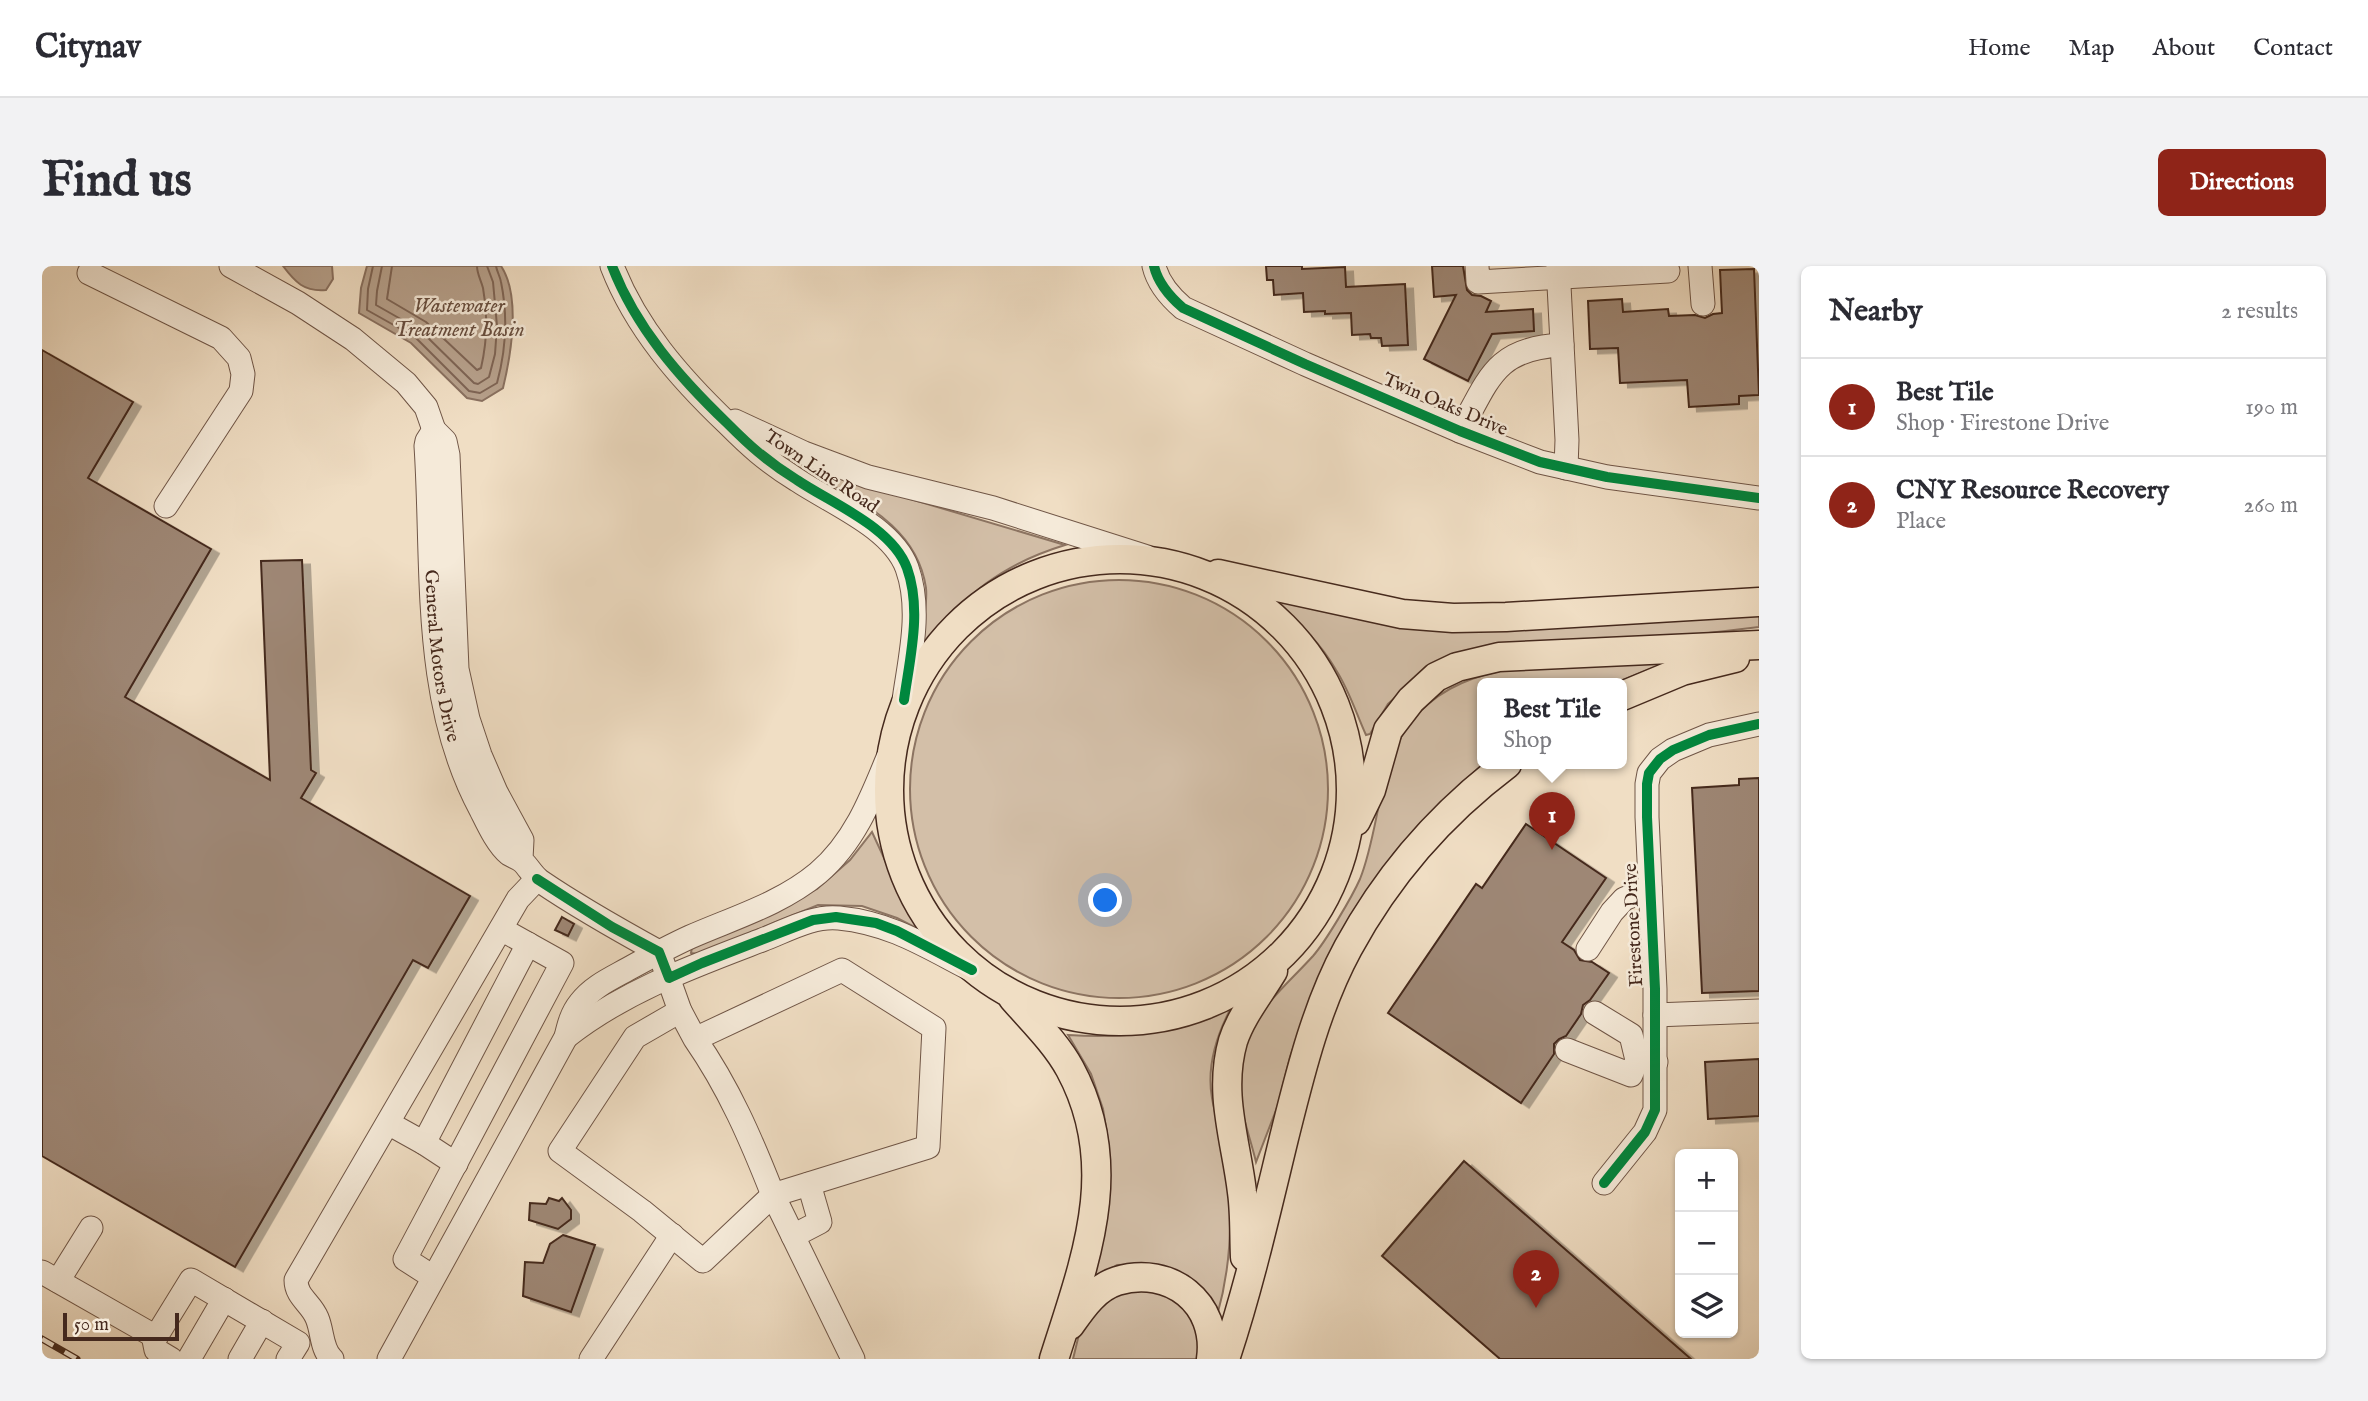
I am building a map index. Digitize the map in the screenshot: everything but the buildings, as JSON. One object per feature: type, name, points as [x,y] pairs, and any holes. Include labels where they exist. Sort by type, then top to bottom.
[{"type":"main road","points":[[1058,1348],[1094,1220],[1096,1147],[1091,1118],[1069,1067],[1013,998],[972,970],[918,902],[903,863],[889,802],[891,750],[904,700],[939,646],[963,620],[988,600],[1020,581],[1089,562],[1147,557],[1402,614],[1453,618],[1759,602]]},
{"type":"main road","points":[[1198,570],[1254,604],[1284,630],[1313,665],[1335,708],[1344,735],[1352,792],[1346,843]]},
{"type":"main road","points":[[1246,1291],[1242,1193],[1227,1103],[1226,1079],[1233,1042],[1283,954],[1323,902],[1346,843],[1371,790],[1388,730],[1412,700],[1436,677],[1457,667],[1499,657],[1759,645]]},
{"type":"main road","points":[[1627,694],[1682,671],[1759,654]]},
{"type":"main road","points":[[1225,1359],[1246,1291],[1307,1049],[1348,949],[1403,865],[1442,821],[1501,769]]},
{"type":"main road","points":[[1013,998],[1060,1013],[1114,1021],[1142,1020],[1188,1011],[1214,1002],[1242,987],[1283,954]]},
{"type":"main road","points":[[1058,1348],[1084,1304],[1095,1294],[1116,1281],[1147,1278],[1166,1280],[1181,1287],[1199,1305],[1210,1326],[1211,1359]]},
{"type":"street","name":"General Motors Drive","points":[[231,266],[298,303],[353,339],[406,383],[426,407],[434,430],[445,441],[449,455],[455,653],[460,690],[487,774],[522,840],[522,859],[537,879],[612,927],[659,952]]},
{"type":"street","name":"Town Line Road","points":[[612,266],[622,291],[646,331],[684,380],[757,451],[797,481],[868,523],[901,556],[907,569],[913,597],[914,627],[904,700]]},
{"type":"street","name":"Twin Oaks Drive","points":[[1153,266],[1172,299],[1182,307],[1460,431],[1541,462],[1566,468],[1607,477],[1759,498]]},
{"type":"street","points":[[1477,266],[1478,282],[1558,272],[1668,271]]},
{"type":"street","points":[[1700,266],[1703,304]]},
{"type":"street","points":[[87,268],[221,338],[239,358],[243,374],[241,391],[166,506]]},
{"type":"street","points":[[1558,272],[1566,468]]},
{"type":"street","points":[[1460,431],[1500,365],[1519,351],[1562,345]]},
{"type":"street","name":"Town Line Road","points":[[717,413],[804,453],[868,477],[993,508],[1147,557]]},
{"type":"street","name":"Firestone Drive","points":[[1604,1183],[1652,1120],[1655,1110],[1647,1061],[1655,1015],[1647,817],[1647,783],[1650,773],[1660,759],[1673,750],[1709,735],[1759,724]]},
{"type":"street","points":[[388,1359],[566,1037],[570,1018],[579,1003],[604,982],[659,952],[777,899],[797,889],[820,872],[845,845],[864,816],[891,750]]},
{"type":"street","points":[[172,1359],[156,1350],[153,1343],[189,1281],[194,1281],[262,1321],[293,1351],[327,1357],[317,1317],[312,1307],[298,1294],[296,1280],[518,899],[537,879]]},
{"type":"street","points":[[1588,949],[1612,912],[1624,899],[1650,888]]},
{"type":"street","points":[[566,1037],[587,1020],[618,1002],[702,963],[813,920],[836,917],[876,923],[972,970]]},
{"type":"street","points":[[433,1277],[405,1259],[562,963],[501,929]]},
{"type":"street","points":[[424,1143],[528,944]]},
{"type":"street","points":[[659,952],[680,1011],[695,1039],[717,1070],[739,1112],[773,1195],[853,1359]]},
{"type":"street","points":[[680,1011],[635,1037],[559,1151],[673,1235],[703,1261],[773,1195],[928,1147],[934,1028],[842,970],[695,1039]]},
{"type":"street","points":[[1655,1015],[1759,1011]]},
{"type":"street","points":[[1567,1050],[1631,1075],[1647,1061],[1631,1035],[1595,1013]]},
{"type":"street","points":[[388,1123],[456,1164]]},
{"type":"street","points":[[793,1236],[820,1222],[809,1184]]},
{"type":"street","points":[[91,1228],[50,1276],[156,1337]]},
{"type":"street","points":[[591,1359],[673,1235]]},
{"type":"street","points":[[190,1359],[224,1299]]},
{"type":"street","points":[[240,1359],[262,1321]]},
{"type":"shaded area","points":[[813,470],[1065,545],[1021,562],[986,584],[939,628],[924,647],[926,588],[920,566],[911,548],[884,518],[813,474]]},
{"type":"shaded area","points":[[1119,580],[1160,584],[1199,596],[1235,615],[1267,641],[1293,673],[1312,709],[1324,748],[1328,789],[1324,830],[1312,869],[1293,905],[1267,937],[1235,963],[1199,982],[1160,994],[1119,998],[1078,994],[1039,982],[1003,963],[971,937],[945,905],[926,869],[914,830],[910,789],[914,748],[926,709],[945,673],[971,641],[1003,615],[1039,596],[1078,584]]},
{"type":"shaded area","points":[[1260,592],[1334,610],[1759,613],[1759,627],[1650,640],[1405,689],[1388,704],[1370,734],[1366,735],[1345,685],[1329,658],[1312,636]]},
{"type":"shaded area","points":[[1673,660],[1627,678],[1477,678],[1478,769],[1430,813],[1394,853],[1359,905],[1317,981],[1290,1057],[1278,1105],[1256,1162],[1245,1122],[1238,1080],[1238,1066],[1247,1038],[1271,1000],[1313,956],[1356,887],[1367,860],[1391,759],[1410,723],[1439,695],[1474,678],[1500,671]]},
{"type":"shaded area","points":[[872,832],[902,897],[924,932],[897,918],[862,906],[818,905],[698,954],[691,953],[692,947],[817,889],[850,860]]},
{"type":"shaded area","points":[[1232,1006],[1217,1039],[1210,1074],[1212,1098],[1227,1167],[1230,1204],[1228,1261],[1217,1316],[1145,1264],[1117,1265],[1086,1284],[1110,1177],[1109,1146],[1103,1109],[1091,1074],[1068,1035],[1111,1036],[1153,1032],[1193,1022]]},
{"type":"shaded area","points":[[1122,1288],[1174,1295],[1196,1320],[1201,1359],[1073,1359],[1081,1326]]},
{"type":"water","points":[[283,266],[332,266],[333,279],[326,290],[306,288]]},
{"type":"water","name":"Wastewater Treatment Basin","points":[[367,266],[501,266],[511,293],[513,309],[509,359],[503,388],[482,401],[467,398],[411,343],[359,313],[361,288]]},
{"type":"railway","points":[[42,1339],[77,1359]]},
{"type":"cycle path","points":[[612,266],[633,310],[647,331],[676,370],[710,406],[767,459],[875,528],[899,553],[907,568],[914,600],[912,650],[904,700]]},
{"type":"cycle path","points":[[1154,266],[1165,289],[1183,308],[1460,431],[1540,462],[1607,477],[1759,498]]},
{"type":"cycle path","points":[[1604,1183],[1645,1132],[1655,1110],[1655,989],[1647,817],[1649,773],[1660,759],[1673,750],[1709,735],[1759,724]]},
{"type":"cycle path","points":[[537,879],[612,927],[659,952],[669,978],[813,920],[836,917],[876,923],[897,931],[972,970]]},
{"type":"place","name":"Best Tile","points":[[1552,850]]},
{"type":"place","name":"CNY Resource Recovery","points":[[1536,1308]]}]
